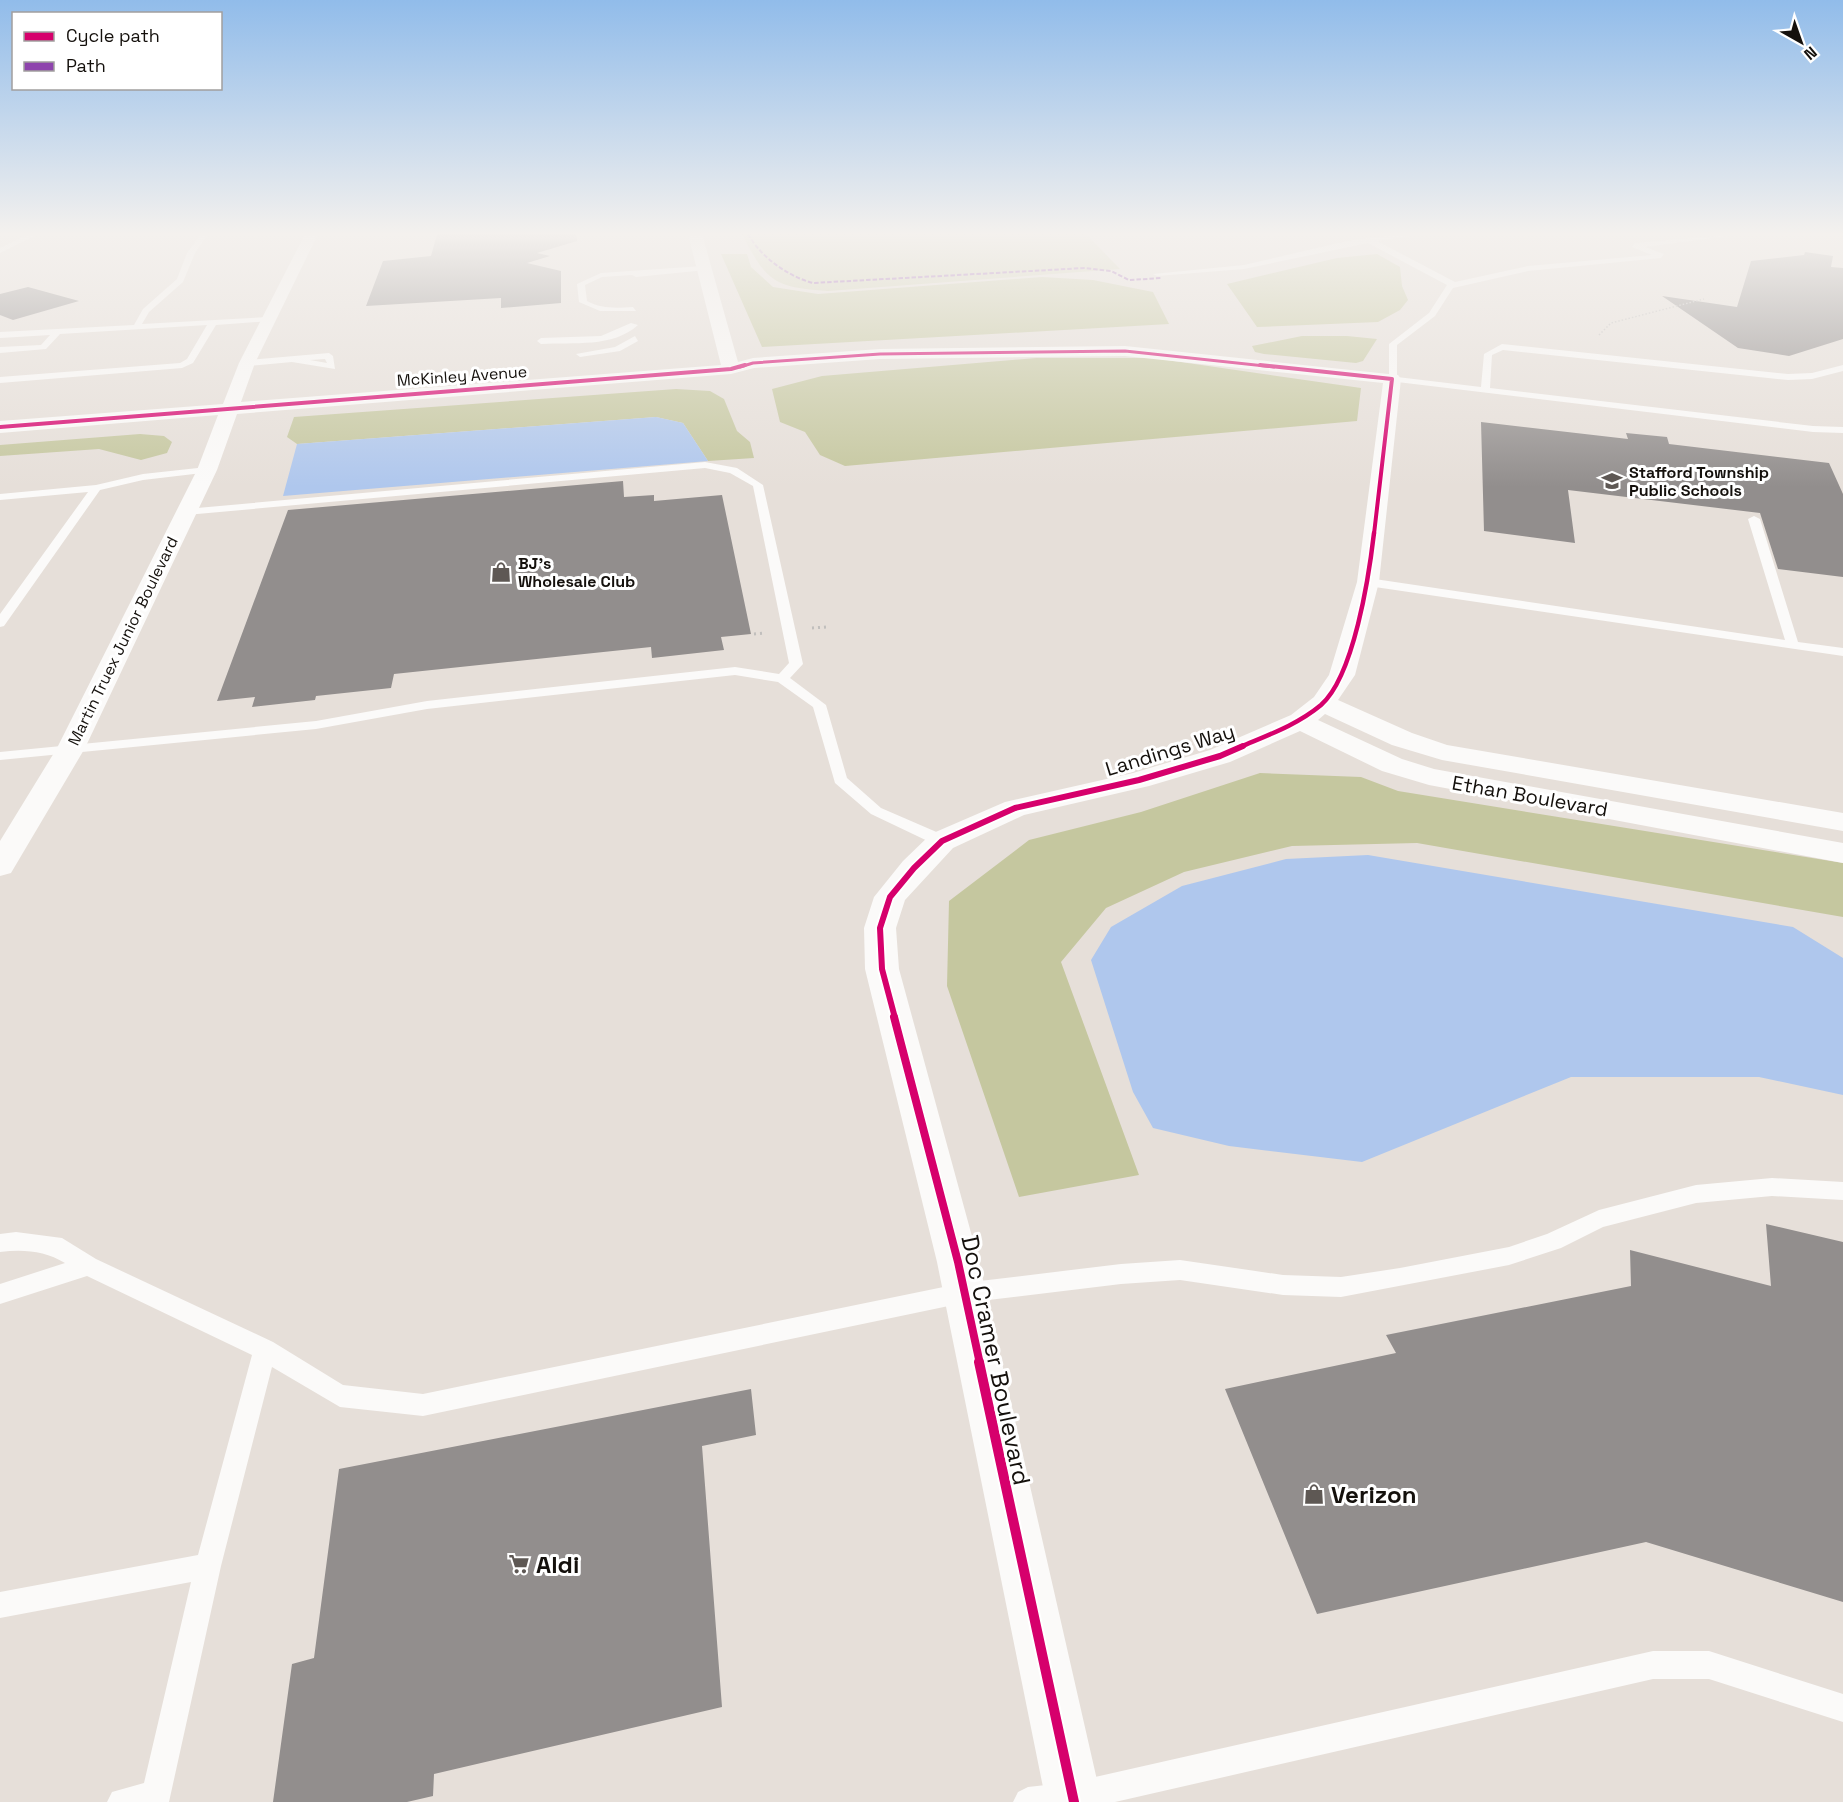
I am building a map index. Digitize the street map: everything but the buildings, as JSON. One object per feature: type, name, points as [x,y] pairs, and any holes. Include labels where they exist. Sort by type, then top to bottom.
[{"type":"street","points":[[717,318],[731,369]]},
{"type":"street","name":"Martin Truex Junior Boulevard","points":[[0,866],[71,748],[207,470],[225,424],[228,408],[268,319]]},
{"type":"street","name":"McKinley Avenue","points":[[0,427],[731,369],[753,372],[1081,351],[1166,353],[1392,379]]},
{"type":"street","name":"Landings Way","points":[[942,841],[1015,808],[1139,780],[1220,756],[1300,721],[1323,703],[1342,675],[1368,582],[1392,379]]},
{"type":"street","name":"Ethan Boulevard","points":[[1323,703],[1402,739],[1442,752],[1843,822]]},
{"type":"street","name":"Ethan Boulevard","points":[[1300,721],[1392,765],[1430,777],[1843,853]]},
{"type":"street","points":[[1761,807],[1770,839]]},
{"type":"street","name":"Doc Cramer Boulevard","points":[[942,841],[914,868],[890,897],[880,928],[882,969],[958,1262],[1073,1799]]},
{"type":"lane","points":[[137,326],[142,318]]},
{"type":"lane","points":[[1431,318],[1393,344],[1392,379],[1814,429],[1843,430]]},
{"type":"lane","points":[[0,335],[268,319]]},
{"type":"lane","points":[[0,380],[183,365],[190,361],[213,322]]},
{"type":"lane","points":[[541,341],[597,340],[626,332],[634,325]]},
{"type":"lane","points":[[0,350],[43,347],[56,333]]},
{"type":"lane","points":[[580,354],[617,348],[635,339]]},
{"type":"lane","points":[[1485,391],[1488,354],[1502,347],[1587,354],[1788,377],[1812,376],[1843,368]]},
{"type":"lane","points":[[247,363],[295,360],[336,368]]},
{"type":"lane","points":[[186,512],[705,465],[728,468],[746,475],[758,485],[796,664],[782,679]]},
{"type":"lane","points":[[0,497],[96,488],[143,477],[207,470]]},
{"type":"lane","points":[[0,623],[96,488]]},
{"type":"lane","points":[[1754,519],[1793,645]]},
{"type":"lane","points":[[1368,582],[1843,652]]},
{"type":"lane","points":[[0,756],[316,725],[427,705],[735,671],[782,679],[819,705],[840,780],[876,811],[942,841]]},
{"type":"lane","points":[[0,1243],[16,1241],[54,1245],[88,1266],[266,1350],[340,1396],[423,1405],[963,1293],[1121,1274],[1180,1270],[1283,1285],[1341,1287],[1400,1278],[1509,1256],[1553,1241],[1599,1219],[1696,1194],[1772,1187],[1843,1191]]},
{"type":"lane","points":[[0,1294],[88,1266]]},
{"type":"lane","points":[[122,1802],[155,1798],[208,1566],[266,1350]]},
{"type":"lane","points":[[0,1605],[208,1566]]},
{"type":"lane","points":[[1028,1802],[1073,1799],[1653,1665],[1708,1665],[1843,1708]]},
{"type":"path","points":[[1587,354],[1590,345],[1611,323],[1630,318]]},
{"type":"green space","points":[[749,318],[1166,318],[1169,324],[762,347]]},
{"type":"green space","points":[[1251,318],[1385,318],[1378,322],[1257,327]]},
{"type":"green space","points":[[1302,336],[1377,339],[1363,361],[1356,363],[1264,354],[1255,352],[1252,346]]},
{"type":"green space","points":[[1036,358],[1153,358],[1361,388],[1357,421],[845,466],[820,455],[805,432],[780,422],[772,389],[822,376]]},
{"type":"green space","points":[[676,389],[710,391],[724,399],[737,431],[750,442],[754,458],[708,461],[683,423],[656,417],[297,444],[287,437],[294,417]]},
{"type":"green space","points":[[140,434],[164,436],[172,442],[167,453],[141,460],[99,449],[0,456],[0,445]]},
{"type":"green space","points":[[1260,773],[1361,777],[1398,791],[1843,863],[1843,917],[1417,843],[1292,846],[1184,872],[1106,908],[1061,962],[1139,1175],[1019,1197],[947,986],[949,901],[1029,840],[1141,812]]},
{"type":"water","points":[[656,417],[683,423],[708,461],[283,496],[297,444]]},
{"type":"water","points":[[1368,855],[1793,927],[1843,958],[1843,1095],[1759,1077],[1571,1077],[1362,1162],[1229,1146],[1153,1128],[1133,1092],[1091,960],[1111,927],[1182,886],[1286,859]]},
{"type":"cycle path","points":[[0,427],[731,369],[753,363],[880,354],[1125,351],[1392,379],[1368,582],[1342,675],[1323,703],[1300,721],[1220,756],[1139,780],[1015,808],[942,841],[914,868],[890,897],[880,928],[882,969],[958,1262],[1074,1802]]},
{"type":"place","name":"Stafford Township Public Schools","points":[[1612,481]]},
{"type":"place","name":"BJ's Wholesale Club","points":[[501,572]]},
{"type":"place","name":"Verizon","points":[[1314,1494]]},
{"type":"place","name":"Aldi","points":[[519,1564]]}]
